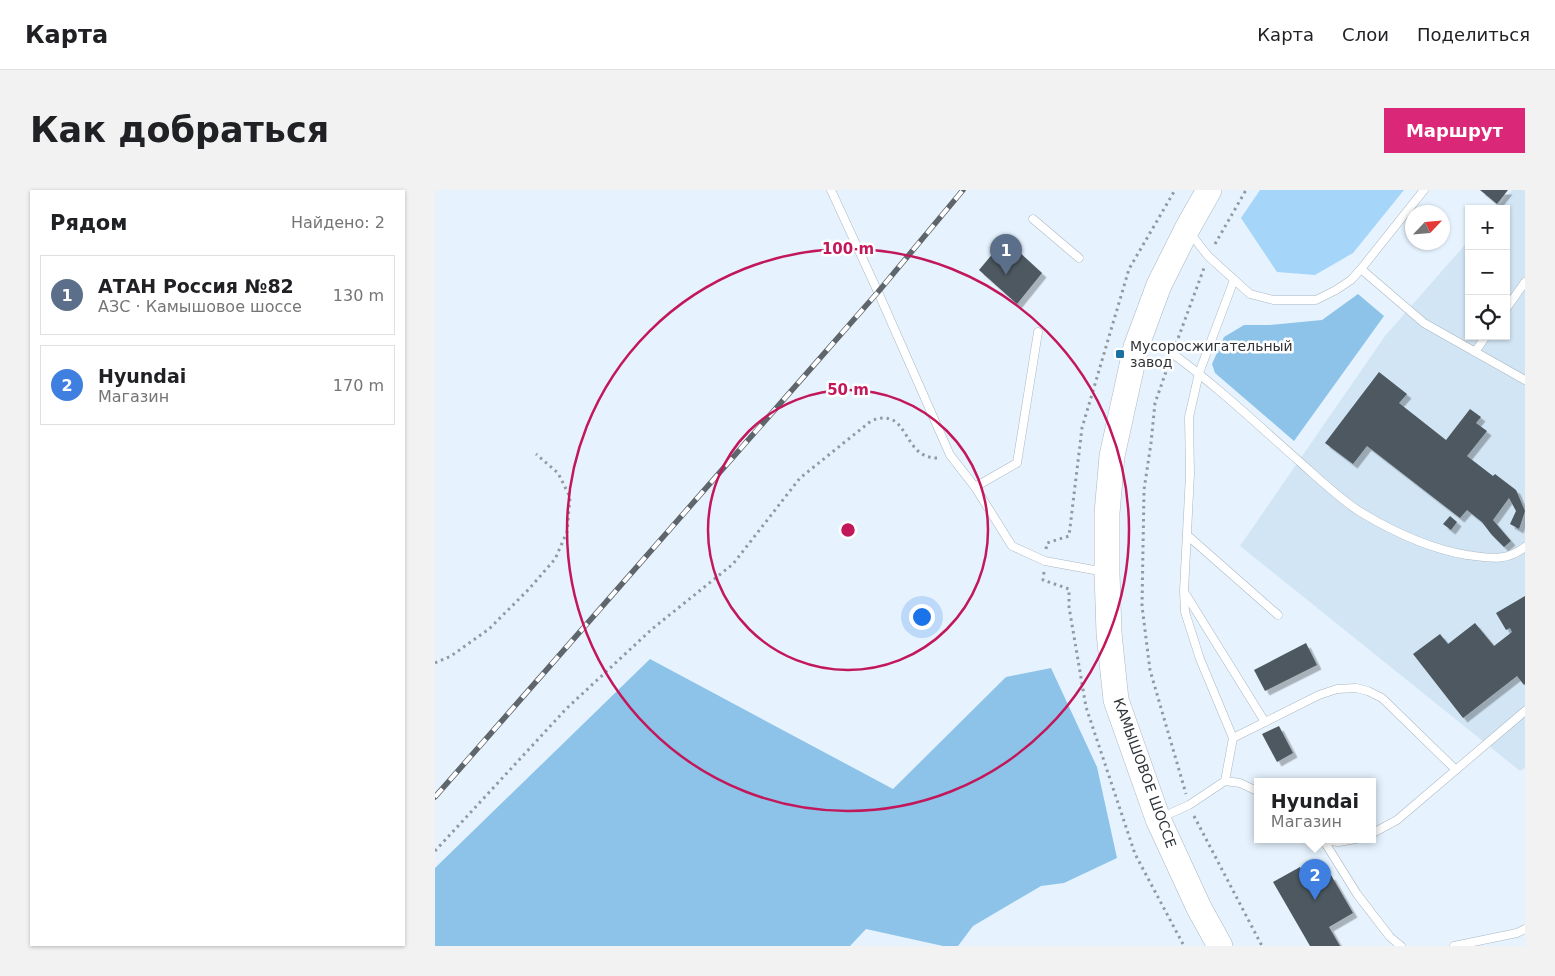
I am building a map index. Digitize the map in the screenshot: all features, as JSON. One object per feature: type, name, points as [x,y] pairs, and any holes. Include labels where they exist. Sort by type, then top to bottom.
[{"type":"main road","name":"КАМЫШОВОЕ ШОССЕ","points":[[1209,190],[1159,285],[1135,346],[1112,456],[1107,513],[1107,572],[1109,633],[1115,700],[1158,819],[1199,908],[1220,946]]},
{"type":"lane","points":[[831,190],[950,455],[975,487],[1012,546],[1045,561],[1107,572]]},
{"type":"lane","points":[[1187,229],[1208,256],[1250,294],[1273,300],[1316,300],[1351,280],[1425,190]]},
{"type":"lane","points":[[1033,219],[1079,258]]},
{"type":"lane","points":[[1361,269],[1424,323],[1525,380]]},
{"type":"lane","points":[[1225,782],[1233,738],[1200,659],[1185,612],[1183,591],[1190,474],[1189,416],[1199,373],[1234,280]]},
{"type":"lane","points":[[1510,303],[1525,282]]},
{"type":"lane","points":[[975,487],[1017,463],[1038,332]]},
{"type":"lane","points":[[1475,352],[1484,340]]},
{"type":"lane","points":[[1173,354],[1199,373],[1318,478],[1360,512],[1410,538],[1459,554],[1495,559],[1517,552],[1525,547]]},
{"type":"lane","points":[[1187,534],[1278,615]]},
{"type":"lane","points":[[1183,591],[1265,722]]},
{"type":"lane","points":[[1233,738],[1319,695],[1337,689],[1356,688],[1368,691],[1382,698],[1456,770]]},
{"type":"lane","points":[[1376,831],[1397,820],[1525,711]]},
{"type":"lane","points":[[1158,819],[1189,805],[1225,782],[1240,783],[1254,790]]},
{"type":"lane","points":[[1323,843],[1353,895],[1391,938],[1401,946]]},
{"type":"lane","points":[[1454,946],[1525,930]]},
{"type":"path","points":[[1245,190],[1208,256],[1155,403],[1144,490],[1142,606],[1151,670],[1189,805],[1262,946]]},
{"type":"path","points":[[435,851],[566,709],[651,629],[733,564],[800,478],[871,421],[884,418],[897,422],[915,450],[923,455],[941,458],[950,455]]},
{"type":"path","points":[[435,663],[451,656],[489,629],[529,589],[555,559],[567,532],[569,497],[558,473],[536,454]]},
{"type":"shaded area","points":[[1260,190],[1404,190],[1353,253],[1315,275],[1277,272],[1241,218]]},
{"type":"shaded area","points":[[1512,190],[1525,190],[1525,768],[1520,771],[1240,546],[1385,336],[1465,245],[1465,340],[1510,340],[1510,205],[1499,205]]},
{"type":"shaded area","points":[[1358,294],[1384,316],[1294,441],[1215,373],[1212,364],[1224,337],[1244,325],[1270,325],[1322,320]]},
{"type":"shaded area","points":[[650,659],[893,789],[1006,677],[1051,668],[1097,767],[1117,858],[1064,883],[1041,886],[973,926],[958,946],[943,946],[866,929],[850,946],[435,946],[435,868]]},
{"type":"building","points":[[1480,190],[1508,190],[1497,204]]},
{"type":"building","points":[[1005,239],[1042,273],[1017,304],[979,270]]},
{"type":"building","points":[[1379,372],[1407,394],[1399,403],[1446,440],[1470,409],[1481,417],[1476,423],[1487,431],[1467,456],[1493,476],[1495,474],[1516,490],[1525,511],[1519,529],[1510,524],[1516,511],[1509,498],[1493,520],[1511,541],[1504,547],[1482,522],[1467,510],[1460,518],[1367,446],[1353,464],[1325,443]]},
{"type":"building","points":[[1450,516],[1457,522],[1451,530],[1443,524]]},
{"type":"building","points":[[1525,596],[1525,684],[1517,676],[1463,718],[1413,654],[1440,634],[1448,644],[1475,623],[1494,646],[1512,632],[1510,628],[1506,630],[1496,613]]},
{"type":"building","points":[[1306,643],[1317,665],[1265,691],[1254,670]]},
{"type":"building","points":[[1279,726],[1293,753],[1277,762],[1262,734]]},
{"type":"building","points":[[1300,867],[1311,887],[1331,875],[1353,913],[1329,927],[1340,946],[1310,946],[1273,882]]},
{"type":"railway","points":[[435,797],[878,292],[963,190]]},
{"type":"place","name":"АТАН Россия №82","points":[[1006,275]]},
{"type":"place","name":"Мусоросжигательный завод","points":[[1120,354]]},
{"type":"place","name":"Hyundai","points":[[1315,900]]}]
